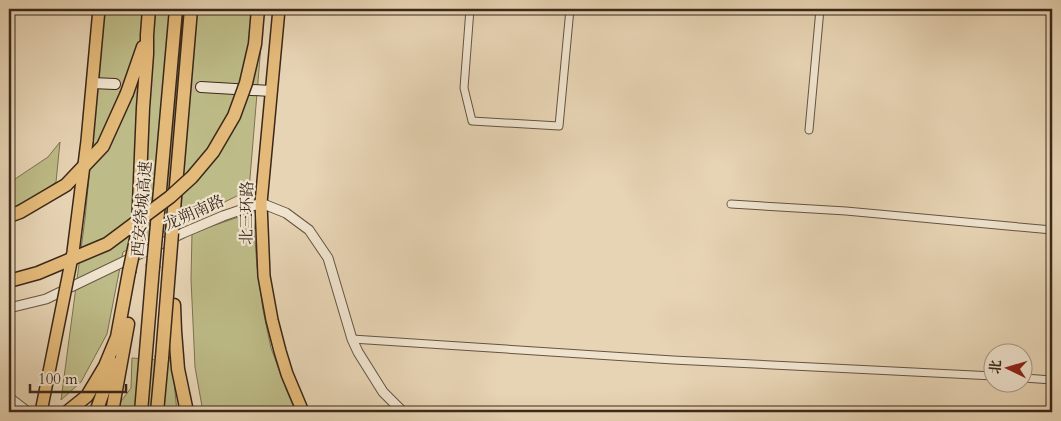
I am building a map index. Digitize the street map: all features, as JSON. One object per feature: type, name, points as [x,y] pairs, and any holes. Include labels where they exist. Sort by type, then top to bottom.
[{"type":"highway","points":[[41,412],[73,252],[87,141],[99,9]]},
{"type":"highway","points":[[112,412],[120,369],[138,230],[149,9]]},
{"type":"highway","name":"西安绕城高速","points":[[141,412],[176,9]]},
{"type":"highway","name":"西安绕城高速","points":[[157,412],[192,9]]},
{"type":"highway","points":[[9,281],[38,273],[107,244],[170,197],[192,177],[213,152],[234,116],[246,83],[255,44],[258,9]]},
{"type":"highway","name":"北三环路","points":[[279,9],[261,203],[264,276],[272,320],[287,374],[303,412]]},
{"type":"highway","points":[[9,216],[20,212],[66,185],[103,146],[127,93],[147,35]]},
{"type":"highway","points":[[172,233],[178,369],[187,412]]},
{"type":"highway","points":[[96,412],[106,384],[132,271]]},
{"type":"highway","points":[[67,412],[87,396],[105,366],[117,337]]},
{"type":"main road","points":[[92,82],[115,84]]},
{"type":"main road","points":[[201,88],[271,91]]},
{"type":"street","points":[[470,9],[464,88],[472,121],[559,126],[570,9]]},
{"type":"street","points":[[809,130],[820,9]]},
{"type":"street","points":[[261,203],[286,213],[309,230],[328,258],[352,339],[358,352],[383,392],[403,412]]},
{"type":"street","name":"龙朔南路","points":[[9,308],[46,299],[199,226],[261,203]]},
{"type":"street","points":[[731,204],[846,211],[1052,230]]},
{"type":"street","points":[[352,339],[673,360],[984,376]]},
{"type":"street","points":[[1034,379],[1052,380]]},
{"type":"street","points":[[9,399],[14,400],[27,410]]},
{"type":"shaded area","points":[[105,9],[264,9],[249,190],[123,252],[107,334],[81,382],[61,400],[85,219]]},
{"type":"shaded area","points":[[60,142],[56,182],[35,197],[9,209],[9,183],[48,157]]},
{"type":"shaded area","points":[[253,212],[257,267],[271,348],[296,412],[203,412],[195,367],[191,279],[192,233]]},
{"type":"shaded area","points":[[132,358],[172,361],[177,412],[113,412],[131,388]]},
{"type":"tunnel","points":[[115,84],[201,87]]}]
